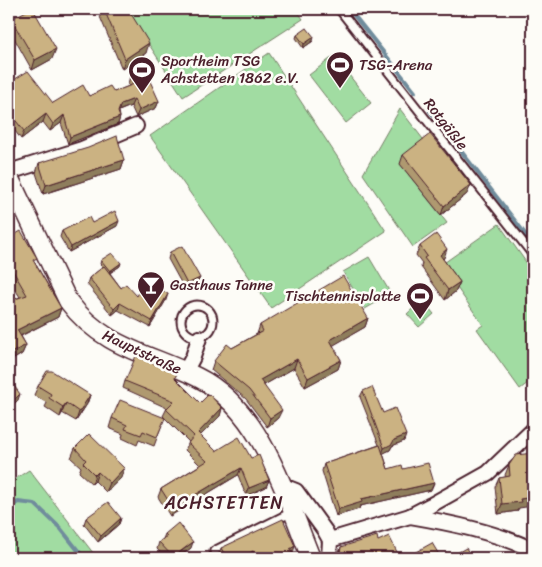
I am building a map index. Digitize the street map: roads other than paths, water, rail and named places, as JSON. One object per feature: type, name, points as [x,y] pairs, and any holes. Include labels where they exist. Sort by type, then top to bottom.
[{"type":"street","points":[[9,172],[82,149],[136,126]]},
{"type":"street","name":"Hauptstraße","points":[[9,177],[64,294],[80,317],[104,337],[199,378],[218,392],[247,422],[264,445],[311,558]]},
{"type":"street","points":[[185,372],[193,357],[199,338]]},
{"type":"street","points":[[330,540],[410,516],[488,473],[533,430]]},
{"type":"street","points":[[281,485],[296,491],[330,540],[329,558]]},
{"type":"street","points":[[410,516],[466,528],[533,550]]},
{"type":"lane","name":"Rotgäßle","points":[[339,9],[533,255]]},
{"type":"lane","points":[[195,305],[205,306],[212,313],[214,323],[208,334],[199,338],[189,335],[182,328],[181,318],[186,309],[195,305]]},
{"type":"lane","points":[[214,551],[292,512]]},
{"type":"waterway","points":[[349,9],[415,92]]},
{"type":"waterway","points":[[430,111],[533,244]]},
{"type":"waterway","points":[[9,508],[18,502],[35,504],[61,529],[84,558]]},
{"type":"place","name":"TSG-Arena","points":[[340,89]]},
{"type":"place","name":"Sportheim TSG Achstetten 1862 e.V.","points":[[142,94]]},
{"type":"place","name":"Gasthaus Tanne","points":[[151,309]]},
{"type":"place","name":"Tischtennisplatte","points":[[420,320]]},
{"type":"district","name":"ACHSTETTEN","points":[[224,503]]}]
